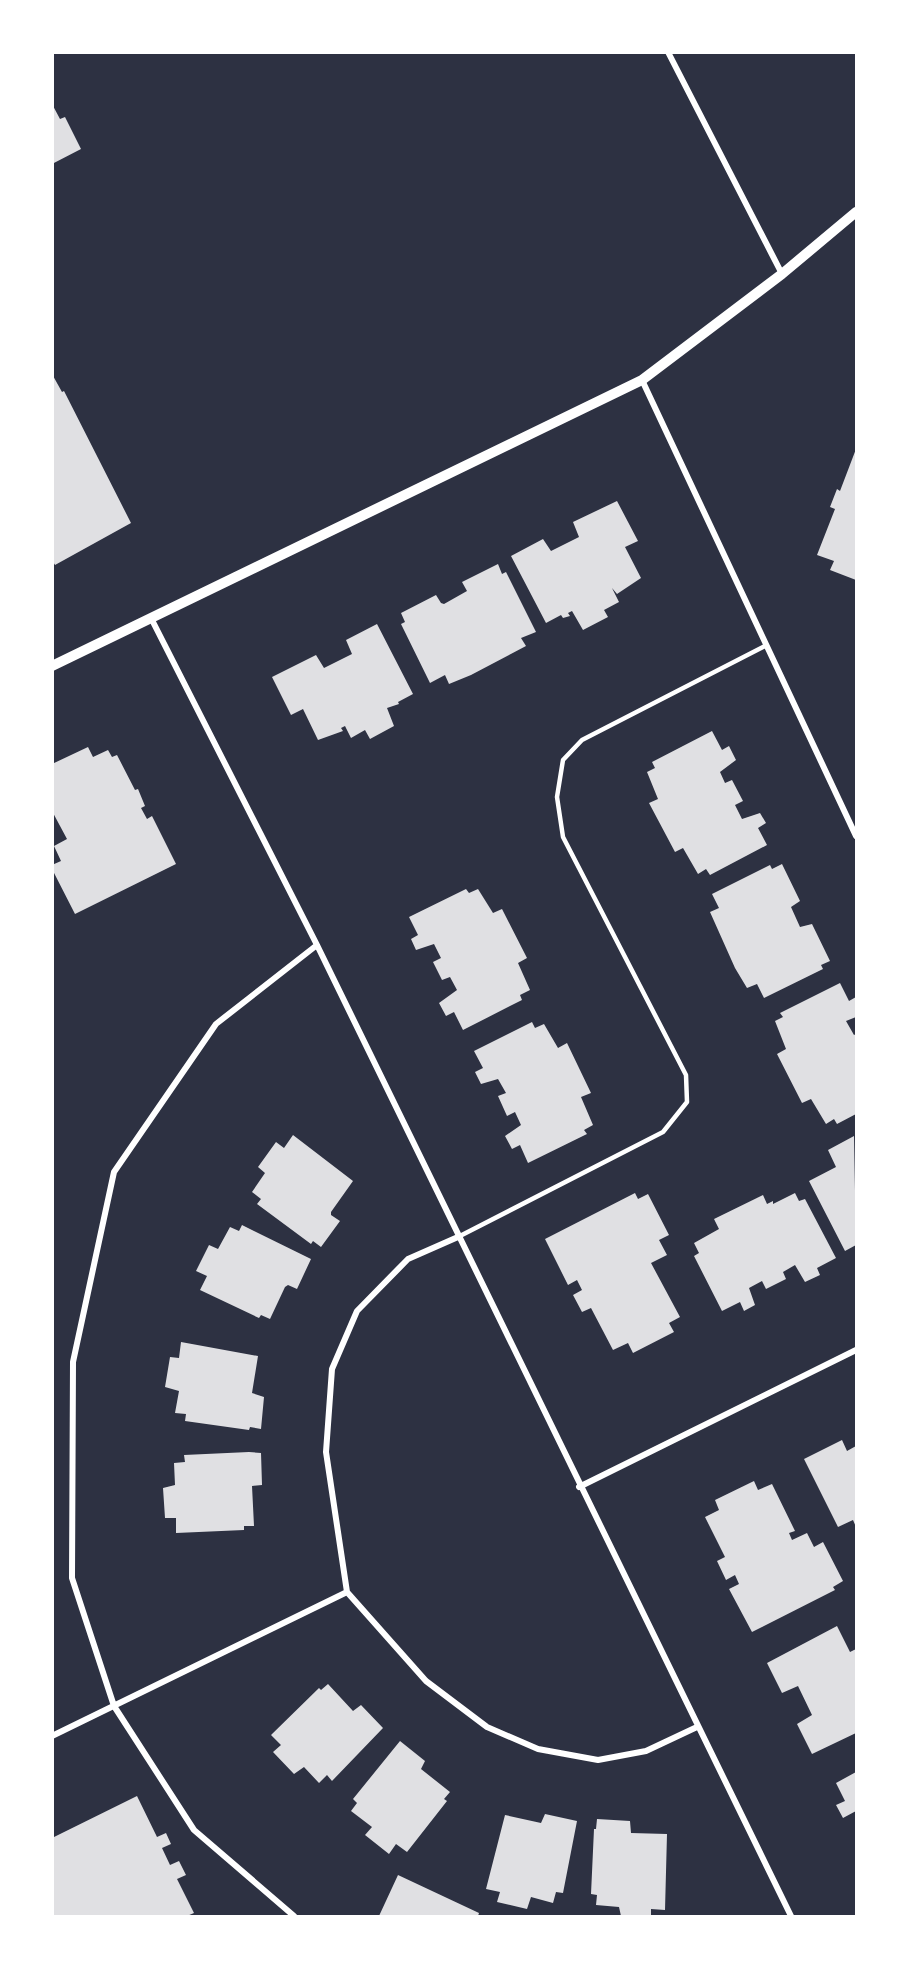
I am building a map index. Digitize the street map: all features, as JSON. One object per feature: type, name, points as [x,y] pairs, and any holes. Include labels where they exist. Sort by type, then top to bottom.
[{"type":"street","points":[[668,52],[782,274]]},
{"type":"street","points":[[52,666],[642,380],[782,274],[856,212]]},
{"type":"street","points":[[642,380],[856,836]]},
{"type":"street","points":[[151,618],[316,945],[791,1917]]},
{"type":"street","points":[[294,1917],[195,1830],[114,1706],[72,1578],[73,1362],[114,1172],[216,1023],[316,945]]},
{"type":"street","points":[[458,1237],[408,1259],[357,1311],[332,1369],[326,1452],[347,1592],[426,1681],[487,1727],[538,1749],[598,1760],[646,1751],[697,1727]]},
{"type":"street","points":[[579,1487],[856,1350]]},
{"type":"street","points":[[52,1736],[347,1592]]},
{"type":"lane","points":[[458,1237],[663,1132],[687,1102],[686,1075],[563,837],[557,797],[561,769],[563,760],[582,740],[765,646]]},
{"type":"building","points":[[52,104],[60,119],[65,117],[81,149],[52,164]]},
{"type":"building","points":[[52,374],[62,392],[64,391],[131,523],[55,565],[52,560]]},
{"type":"building","points":[[856,449],[856,580],[830,570],[834,561],[817,555],[835,509],[830,507],[837,489],[840,491]]},
{"type":"building","points":[[617,501],[638,541],[625,547],[641,578],[617,594],[612,588],[619,602],[604,610],[608,617],[583,630],[572,611],[568,613],[570,616],[563,618],[561,615],[546,623],[511,556],[543,539],[551,551],[579,537],[573,522]]},
{"type":"building","points":[[498,564],[502,574],[506,572],[536,632],[521,638],[526,646],[471,675],[449,684],[445,675],[430,683],[401,624],[405,622],[401,613],[436,595],[444,604],[467,591],[462,582]]},
{"type":"building","points":[[377,624],[413,694],[398,702],[399,704],[387,708],[394,726],[370,739],[365,730],[351,738],[345,726],[341,728],[343,731],[318,740],[303,709],[291,715],[272,677],[316,655],[324,668],[352,654],[346,640]]},
{"type":"building","points":[[712,731],[722,750],[729,746],[736,760],[720,772],[725,783],[732,780],[743,801],[735,805],[742,819],[760,813],[766,823],[758,828],[767,845],[710,875],[706,869],[698,874],[683,848],[675,852],[649,803],[658,799],[647,772],[655,768],[652,762]]},
{"type":"building","points":[[88,747],[93,757],[108,750],[112,757],[117,755],[135,790],[138,789],[145,806],[141,808],[147,819],[152,816],[176,864],[75,914],[52,869],[52,865],[61,861],[54,846],[67,839],[52,811],[52,764]]},
{"type":"building","points":[[782,864],[800,901],[791,907],[800,927],[812,924],[830,961],[821,965],[823,969],[764,998],[757,984],[747,988],[735,968],[710,912],[719,908],[712,894],[770,865],[772,869]]},
{"type":"building","points":[[466,889],[469,893],[478,889],[493,913],[502,909],[527,958],[518,963],[530,990],[520,995],[522,1000],[463,1030],[454,1012],[446,1016],[439,1003],[457,990],[450,977],[442,980],[433,962],[441,958],[434,944],[416,950],[411,939],[418,935],[409,917]]},
{"type":"building","points":[[840,983],[849,1001],[856,997],[856,1017],[846,1021],[854,1035],[856,1034],[856,1114],[837,1124],[834,1119],[826,1124],[811,1099],[802,1103],[777,1054],[786,1049],[775,1021],[783,1017],[780,1013]]},
{"type":"building","points":[[532,1022],[535,1028],[544,1024],[558,1048],[567,1043],[591,1093],[581,1097],[593,1125],[584,1130],[587,1134],[528,1163],[520,1145],[512,1149],[505,1136],[521,1125],[515,1112],[507,1116],[498,1096],[506,1093],[498,1079],[481,1084],[475,1072],[483,1068],[474,1051]]},
{"type":"building","points":[[293,1135],[353,1181],[331,1212],[331,1215],[340,1221],[321,1247],[313,1241],[311,1244],[257,1204],[261,1199],[252,1192],[265,1173],[258,1167],[276,1142],[284,1148]]},
{"type":"building","points":[[854,1136],[856,1245],[845,1251],[809,1181],[836,1167],[828,1150]]},
{"type":"building","points":[[635,1193],[638,1199],[648,1194],[669,1235],[659,1240],[667,1255],[651,1263],[680,1317],[669,1323],[674,1332],[633,1353],[628,1343],[613,1350],[591,1308],[582,1312],[573,1295],[582,1290],[577,1280],[568,1285],[545,1239]]},
{"type":"building","points":[[795,1193],[799,1201],[805,1199],[836,1258],[817,1268],[820,1275],[805,1282],[795,1265],[783,1272],[786,1279],[766,1289],[762,1281],[749,1288],[755,1305],[744,1311],[740,1302],[722,1311],[694,1256],[699,1253],[694,1243],[719,1229],[714,1219],[763,1195],[767,1204],[773,1201],[773,1204]]},
{"type":"building","points":[[242,1225],[311,1259],[297,1289],[288,1285],[285,1287],[270,1319],[261,1315],[259,1318],[200,1290],[207,1276],[196,1271],[209,1245],[218,1249],[230,1227],[239,1231]]},
{"type":"building","points":[[181,1342],[258,1356],[252,1393],[264,1397],[261,1429],[250,1427],[249,1430],[185,1421],[186,1414],[175,1413],[179,1391],[165,1387],[170,1357],[179,1358]]},
{"type":"building","points":[[842,1440],[847,1451],[856,1446],[856,1527],[853,1520],[838,1527],[804,1459]]},
{"type":"building","points":[[261,1453],[262,1485],[252,1486],[254,1526],[244,1526],[244,1530],[176,1533],[176,1518],[165,1518],[163,1488],[175,1485],[174,1463],[185,1462],[184,1455]]},
{"type":"building","points":[[754,1481],[758,1490],[772,1484],[795,1531],[789,1533],[792,1540],[807,1533],[814,1547],[823,1542],[843,1581],[833,1587],[835,1590],[752,1632],[729,1589],[739,1584],[735,1575],[726,1580],[717,1561],[725,1557],[705,1517],[719,1510],[715,1500]]},
{"type":"building","points":[[837,1626],[850,1652],[856,1649],[856,1733],[812,1754],[797,1724],[812,1715],[798,1686],[782,1693],[767,1663]]},
{"type":"building","points":[[328,1684],[353,1711],[361,1705],[383,1728],[332,1781],[327,1775],[319,1783],[304,1767],[294,1774],[273,1752],[281,1745],[271,1735],[319,1688],[321,1690]]},
{"type":"building","points":[[400,1741],[425,1761],[421,1769],[450,1792],[444,1799],[447,1801],[407,1852],[396,1844],[389,1854],[365,1835],[372,1827],[351,1811],[357,1803],[353,1799]]},
{"type":"building","points":[[856,1772],[856,1811],[843,1818],[836,1805],[845,1801],[836,1783]]},
{"type":"building","points":[[137,1796],[157,1837],[166,1833],[171,1844],[162,1848],[170,1865],[179,1861],[186,1875],[177,1879],[194,1913],[187,1916],[52,1916],[52,1838]]},
{"type":"building","points":[[545,1814],[577,1821],[563,1893],[556,1892],[553,1903],[531,1897],[527,1909],[497,1902],[500,1892],[486,1889],[505,1815],[541,1823]]},
{"type":"building","points":[[597,1819],[630,1821],[631,1833],[667,1834],[665,1910],[651,1909],[651,1916],[621,1916],[619,1907],[596,1905],[597,1895],[591,1894],[594,1829],[596,1829]]},
{"type":"building","points":[[398,1875],[479,1913],[478,1916],[379,1916]]}]
